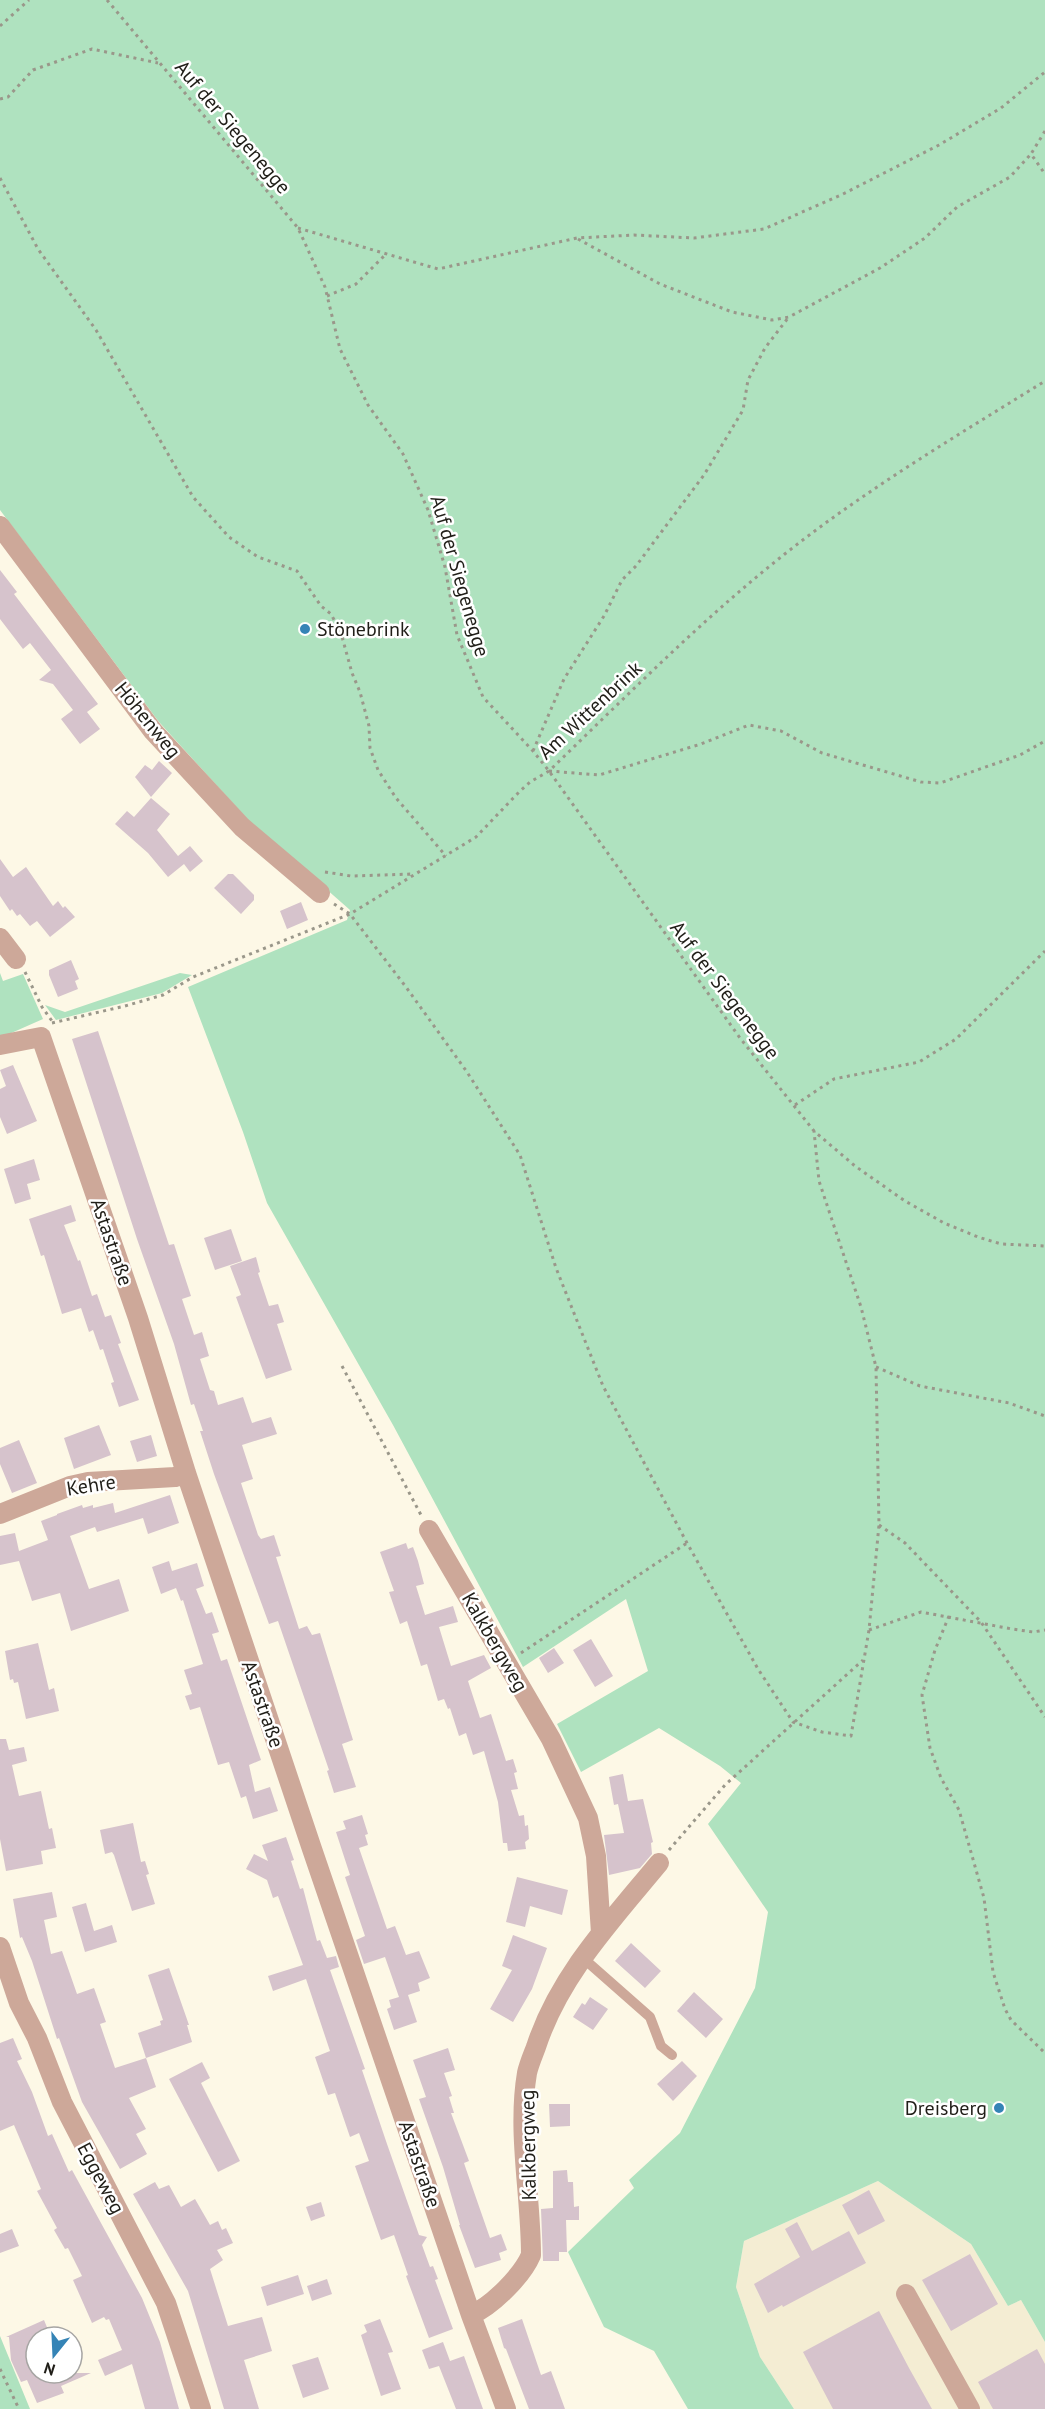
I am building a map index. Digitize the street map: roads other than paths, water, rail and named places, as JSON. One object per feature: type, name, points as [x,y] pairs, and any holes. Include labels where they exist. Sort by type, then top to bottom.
[{"type":"street","name":"Höhenweg","points":[[0,526],[153,731],[242,827],[320,893]]},
{"type":"street","points":[[0,938],[16,958]]},
{"type":"street","name":"Astastraße","points":[[0,1045],[41,1036],[138,1318],[186,1473],[471,2315],[506,2409]]},
{"type":"street","name":"Kehre","points":[[0,1514],[70,1486],[88,1482],[175,1477],[186,1473]]},
{"type":"street","name":"Kalkbergweg","points":[[429,1530],[551,1739],[588,1818],[596,1856],[601,1933]]},
{"type":"street","name":"Kalkbergweg","points":[[471,2315],[482,2310],[525,2268],[531,2255],[524,2118],[527,2072],[543,2024],[562,1987],[601,1933],[659,1863]]},
{"type":"street","name":"Eggeweg","points":[[0,1947],[19,2003],[37,2038],[62,2102],[166,2303],[201,2409]]},
{"type":"street","points":[[906,2294],[970,2409]]},
{"type":"lane","points":[[583,1958],[650,2017],[661,2046],[672,2055]]},
{"type":"place","name":"Stönebrink","points":[[305,629]]},
{"type":"place","name":"Dreisberg","points":[[999,2108]]}]
